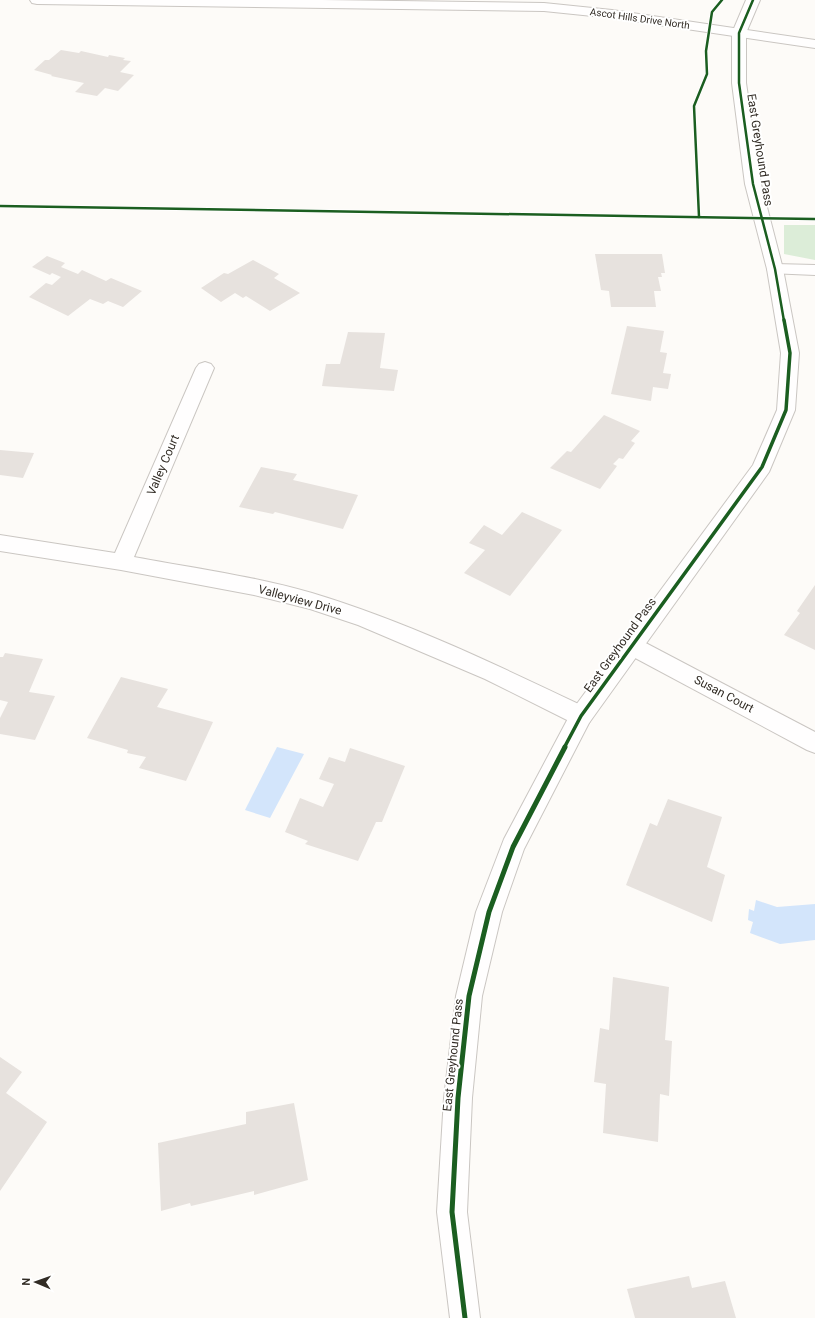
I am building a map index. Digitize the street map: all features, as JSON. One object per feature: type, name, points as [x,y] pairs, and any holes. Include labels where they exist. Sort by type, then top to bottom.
[{"type":"street","name":"Ascot Hills Drive North","points":[[37,0],[544,7],[616,14],[815,44]]},
{"type":"street","name":"East Greyhound Pass","points":[[465,1318],[452,1212],[458,1098],[469,996],[489,912],[513,847],[581,716],[762,467],[786,410],[790,353],[775,269],[753,184],[739,83],[739,32],[753,0]]},
{"type":"street","points":[[775,269],[815,270]]},
{"type":"street","name":"Valley Court","points":[[121,562],[205,368]]},
{"type":"street","name":"Valleyview Drive","points":[[0,543],[121,562],[254,587],[310,601],[366,619],[492,673],[581,716]]},
{"type":"street","name":"Susan Court","points":[[632,646],[815,743]]},
{"type":"green space","points":[[784,225],[815,225],[815,260],[784,254]]},
{"type":"water","points":[[277,747],[304,754],[270,818],[245,810]]},
{"type":"water","points":[[756,900],[777,907],[815,904],[815,940],[780,944],[750,933],[753,922],[748,920],[749,909],[754,911]]},
{"type":"building","points":[[61,50],[79,53],[81,51],[108,57],[109,55],[125,58],[123,60],[131,61],[120,72],[134,75],[118,91],[105,88],[97,96],[75,92],[84,83],[51,76],[52,75],[34,70],[45,60],[49,60]]},
{"type":"building","points":[[595,254],[662,254],[665,273],[661,273],[662,277],[658,277],[661,291],[654,291],[656,307],[611,307],[609,291],[601,290]]},
{"type":"building","points":[[47,256],[65,263],[61,267],[78,274],[82,270],[106,281],[111,278],[142,291],[123,307],[108,301],[103,304],[90,299],[68,316],[29,297],[46,283],[52,285],[61,277],[52,273],[50,275],[32,267]]},
{"type":"building","points":[[253,260],[279,274],[274,278],[300,293],[270,311],[246,296],[243,298],[235,293],[221,302],[201,288],[224,273],[228,274]]},
{"type":"building","points":[[627,326],[664,331],[660,352],[667,353],[663,373],[671,374],[668,389],[653,387],[651,401],[611,394]]},
{"type":"building","points":[[348,332],[385,333],[380,368],[398,370],[394,391],[322,386],[326,364],[340,364]]},
{"type":"building","points":[[604,415],[640,431],[631,441],[635,443],[623,459],[619,458],[613,464],[617,466],[600,489],[550,468],[567,451],[571,452]]},
{"type":"building","points":[[0,450],[34,453],[23,478],[0,475]]},
{"type":"building","points":[[261,467],[297,474],[293,480],[358,495],[343,529],[275,512],[273,514],[239,507]]},
{"type":"building","points":[[522,512],[562,530],[510,596],[464,573],[485,550],[469,543],[484,525],[502,535]]},
{"type":"building","points":[[815,585],[815,650],[784,635],[800,613],[797,611]]},
{"type":"building","points":[[5,653],[43,659],[29,692],[55,696],[35,740],[0,734],[0,718],[8,702],[0,700],[0,657],[3,657]]},
{"type":"building","points":[[121,677],[168,689],[157,707],[213,722],[186,781],[139,768],[146,757],[127,753],[128,750],[87,738]]},
{"type":"building","points":[[350,748],[405,766],[382,822],[376,822],[358,861],[305,844],[308,841],[285,832],[300,798],[323,807],[334,784],[319,779],[329,757],[345,762]]},
{"type":"building","points":[[668,799],[722,817],[707,867],[725,875],[712,922],[626,885],[650,823],[657,826]]},
{"type":"building","points":[[613,977],[669,987],[665,1040],[672,1041],[669,1096],[660,1094],[658,1142],[603,1133],[606,1084],[594,1082],[600,1028],[609,1030]]},
{"type":"building","points":[[0,1057],[22,1072],[6,1093],[47,1122],[0,1191]]},
{"type":"building","points":[[294,1103],[308,1180],[254,1195],[254,1191],[191,1206],[190,1203],[161,1211],[158,1143],[246,1124],[246,1112]]},
{"type":"building","points":[[689,1276],[692,1288],[725,1281],[736,1318],[635,1318],[627,1289]]},
{"type":"cycle path","points":[[699,217],[694,106],[707,74],[706,51],[712,12],[722,0]]},
{"type":"cycle path","points":[[465,1318],[452,1212],[458,1098],[469,996],[489,912],[513,847],[581,716],[762,467],[786,410],[790,353],[775,269],[753,184],[739,83],[739,33],[753,0]]},
{"type":"cycle path","points":[[0,206],[815,219]]}]
